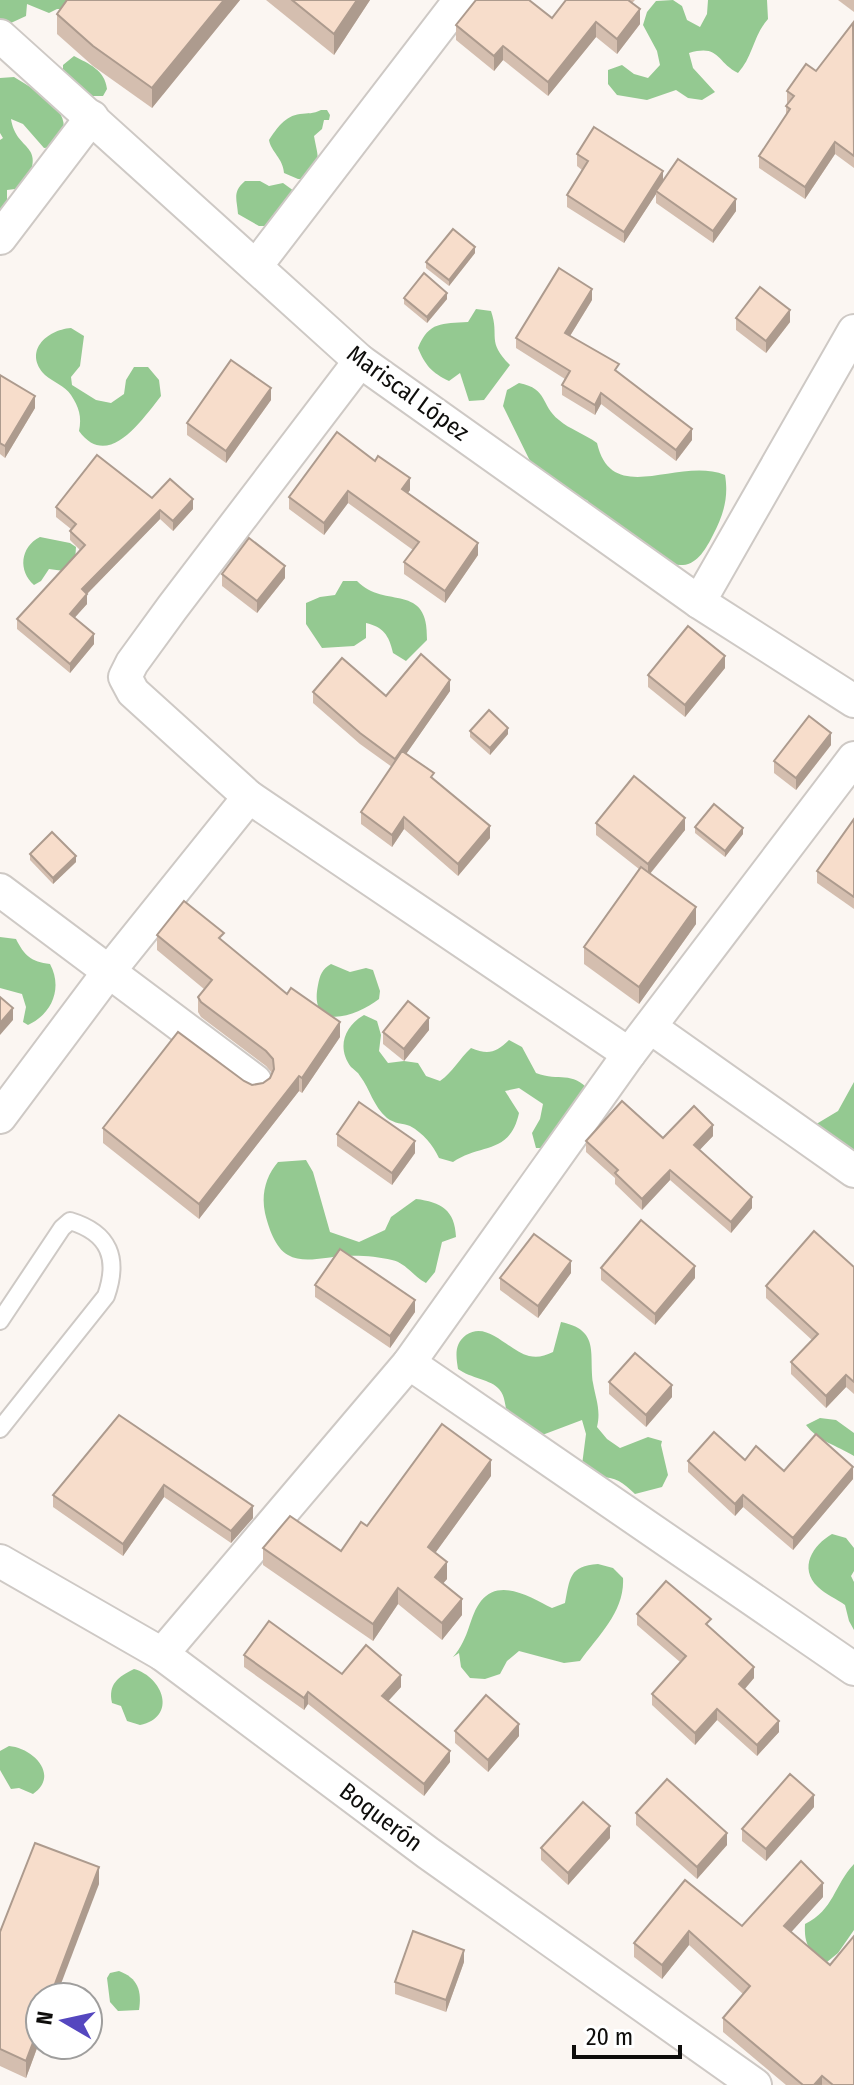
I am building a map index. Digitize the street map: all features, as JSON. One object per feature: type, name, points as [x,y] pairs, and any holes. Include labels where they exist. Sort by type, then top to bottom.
[{"type":"street","points":[[256,266],[460,0]]},
{"type":"street","name":"Mariscal López","points":[[0,36],[360,361],[699,602],[854,701]]},
{"type":"street","points":[[0,238],[92,117]]},
{"type":"street","points":[[699,602],[854,331]]},
{"type":"street","points":[[360,361],[172,608],[125,677],[133,692],[249,797],[629,1054]]},
{"type":"street","points":[[162,1654],[409,1363],[629,1054],[854,758]]},
{"type":"street","points":[[0,1117],[110,970],[249,797]]},
{"type":"street","points":[[0,890],[255,1081]]},
{"type":"street","points":[[650,1027],[854,1171]]},
{"type":"street","points":[[409,1363],[854,1669]]},
{"type":"street","name":"Boquerón","points":[[0,1561],[162,1654],[428,1853],[755,2085]]},
{"type":"lane","points":[[0,1321],[62,1228],[70,1221],[105,1242],[113,1259],[113,1276],[106,1296],[0,1429]]},
{"type":"green space","points":[[0,0],[77,0],[71,9],[57,9],[49,13],[27,4],[26,16],[0,28]]},
{"type":"green space","points":[[673,0],[682,6],[687,20],[700,27],[707,14],[708,0],[767,0],[768,19],[738,73],[712,52],[689,53],[693,68],[715,92],[702,100],[688,98],[676,90],[647,100],[617,95],[608,84],[608,70],[622,65],[634,74],[648,78],[660,65],[657,51],[643,25],[647,12],[656,1]]},
{"type":"green space","points":[[74,56],[95,68],[103,77],[107,89],[103,96],[91,96],[63,77],[63,65]]},
{"type":"green space","points":[[14,77],[55,106],[64,122],[63,131],[53,147],[44,148],[23,124],[11,119],[14,130],[32,155],[33,163],[23,188],[7,190],[7,212],[0,215],[0,140],[3,138],[0,133],[0,78]]},
{"type":"green space","points":[[327,110],[330,115],[314,136],[317,154],[315,167],[307,179],[284,173],[269,140],[290,117]]},
{"type":"green space","points":[[245,181],[260,181],[269,186],[283,183],[294,191],[268,226],[259,226],[238,214],[237,192]]},
{"type":"green space","points":[[476,309],[491,311],[498,350],[510,365],[484,400],[469,401],[460,373],[449,381],[443,378],[430,368],[418,348],[432,328],[468,322]]},
{"type":"green space","points":[[71,328],[84,336],[80,366],[71,377],[72,385],[96,400],[111,403],[124,394],[126,380],[134,367],[148,367],[159,380],[161,396],[124,438],[113,444],[101,446],[90,442],[79,431],[80,417],[74,399],[66,389],[45,375],[36,358],[40,344],[46,338]]},
{"type":"green space","points":[[519,383],[535,389],[563,423],[597,443],[605,462],[617,473],[632,477],[687,471],[725,475],[726,499],[722,514],[708,545],[698,558],[683,565],[664,562],[613,531],[587,500],[557,494],[533,467],[503,406],[507,390]]},
{"type":"green space","points":[[40,537],[76,547],[75,562],[64,571],[49,569],[34,585],[25,573],[24,560],[28,547]]},
{"type":"green space","points":[[343,581],[357,581],[380,594],[413,603],[421,610],[426,622],[427,640],[406,661],[393,653],[381,630],[366,623],[366,638],[354,646],[322,648],[306,624],[306,603],[335,595]]},
{"type":"green space","points":[[0,937],[16,939],[29,957],[50,964],[54,973],[55,991],[49,1007],[28,1025],[23,1022],[26,1007],[22,994],[0,988]]},
{"type":"green space","points":[[331,964],[350,972],[366,968],[373,970],[380,991],[379,999],[347,1015],[336,1017],[320,1010],[318,985],[325,968]]},
{"type":"green space","points":[[364,1015],[377,1021],[381,1035],[379,1051],[388,1063],[418,1063],[426,1076],[440,1081],[471,1048],[492,1052],[509,1040],[522,1047],[536,1073],[571,1078],[590,1091],[550,1148],[536,1148],[532,1133],[540,1119],[543,1104],[519,1088],[505,1091],[519,1113],[509,1136],[453,1162],[439,1158],[419,1132],[390,1120],[382,1113],[346,1059],[345,1038],[352,1025]]},
{"type":"green space","points":[[854,1082],[854,1179],[813,1126],[838,1111]]},
{"type":"green space","points":[[306,1160],[313,1172],[330,1232],[359,1242],[385,1230],[391,1217],[416,1199],[433,1202],[445,1209],[453,1220],[456,1237],[442,1242],[435,1272],[426,1283],[401,1264],[386,1259],[342,1256],[301,1259],[283,1252],[266,1218],[266,1186],[278,1162]]},
{"type":"green space","points":[[561,1322],[582,1331],[590,1344],[598,1410],[597,1427],[620,1448],[648,1437],[662,1441],[668,1475],[662,1487],[635,1494],[617,1480],[595,1477],[582,1465],[586,1434],[582,1420],[529,1440],[509,1417],[499,1389],[458,1369],[458,1346],[466,1335],[474,1331],[490,1334],[521,1353],[538,1357],[553,1352]]},
{"type":"green space","points":[[820,1418],[836,1420],[854,1433],[854,1456],[822,1439],[806,1425]]},
{"type":"green space","points":[[832,1534],[846,1538],[854,1548],[854,1571],[851,1576],[854,1582],[854,1630],[845,1605],[818,1587],[809,1572],[814,1551]]},
{"type":"green space","points":[[598,1564],[613,1568],[623,1578],[623,1590],[609,1622],[580,1661],[564,1663],[519,1651],[507,1661],[500,1674],[485,1679],[470,1678],[461,1667],[459,1653],[453,1657],[463,1642],[477,1607],[489,1594],[507,1590],[516,1592],[552,1608],[565,1603],[570,1580],[576,1571]]},
{"type":"green space","points":[[134,1669],[153,1680],[162,1697],[159,1714],[152,1721],[140,1725],[127,1721],[121,1706],[112,1703],[111,1696],[116,1682]]},
{"type":"green space","points":[[9,1746],[34,1757],[44,1771],[41,1787],[33,1794],[19,1788],[11,1789],[0,1770],[0,1751]]},
{"type":"green space","points":[[854,1864],[854,1930],[838,1953],[827,1962],[809,1947],[805,1924],[822,1912]]},
{"type":"green space","points":[[119,1971],[131,1977],[137,1986],[139,2010],[118,2011],[110,2002],[107,1978],[110,1973]]},
{"type":"building","points":[[67,0],[224,0],[152,88],[93,46],[57,14]]},
{"type":"building","points":[[292,0],[357,0],[334,34]]},
{"type":"building","points":[[476,0],[529,0],[552,18],[566,0],[628,0],[640,9],[617,39],[596,22],[548,82],[503,46],[494,56],[456,25]]},
{"type":"building","points":[[853,23],[854,156],[835,142],[805,187],[759,156],[790,109],[786,106],[794,96],[787,91],[806,64],[816,71]]},
{"type":"building","points":[[594,127],[663,171],[624,232],[567,195],[588,161],[577,154]]},
{"type":"building","points":[[678,159],[736,199],[713,231],[656,191]]},
{"type":"building","points":[[453,229],[475,247],[449,280],[426,262]]},
{"type":"building","points":[[559,268],[592,289],[565,333],[619,364],[615,370],[692,429],[676,450],[601,393],[595,405],[562,385],[570,371],[516,338]]},
{"type":"building","points":[[424,273],[447,293],[427,317],[404,298]]},
{"type":"building","points":[[760,287],[790,310],[766,341],[736,318]]},
{"type":"building","points":[[231,360],[271,388],[226,451],[187,423]]},
{"type":"building","points":[[0,375],[35,396],[5,446],[0,443]]},
{"type":"building","points":[[337,432],[375,461],[378,456],[410,478],[402,489],[478,543],[445,591],[404,562],[419,542],[348,491],[324,523],[289,497]]},
{"type":"building","points":[[97,455],[152,498],[170,479],[193,499],[173,521],[160,510],[82,589],[87,594],[70,614],[94,634],[70,664],[17,619],[85,545],[70,531],[76,524],[56,507]]},
{"type":"building","points":[[249,538],[285,566],[257,601],[222,574]]},
{"type":"building","points":[[688,626],[725,656],[685,705],[648,675]]},
{"type":"building","points":[[421,654],[450,680],[395,759],[313,692],[342,658],[386,696]]},
{"type":"building","points":[[489,710],[508,728],[490,748],[470,731]]},
{"type":"building","points":[[809,716],[831,733],[796,778],[774,761]]},
{"type":"building","points":[[402,751],[434,773],[431,777],[490,826],[458,864],[404,817],[392,835],[361,812]]},
{"type":"building","points":[[634,776],[685,818],[648,864],[596,823]]},
{"type":"building","points":[[714,804],[743,828],[725,851],[695,827]]},
{"type":"building","points":[[854,819],[854,897],[817,871]]},
{"type":"building","points":[[52,832],[76,856],[53,878],[30,854]]},
{"type":"building","points":[[641,867],[696,907],[639,987],[584,947]]},
{"type":"building","points":[[184,901],[224,933],[219,938],[287,994],[291,988],[340,1022],[302,1078],[299,1076],[199,1204],[103,1128],[178,1032],[252,1085],[270,1078],[274,1069],[273,1059],[266,1051],[201,1002],[198,997],[212,980],[157,935]]},
{"type":"building","points":[[0,997],[13,1008],[0,1023]]},
{"type":"building","points":[[408,1001],[429,1018],[404,1049],[383,1032]]},
{"type":"building","points":[[622,1101],[663,1138],[694,1106],[713,1125],[694,1145],[752,1197],[731,1222],[670,1170],[642,1199],[615,1173],[618,1170],[586,1141]]},
{"type":"building","points":[[359,1102],[415,1141],[392,1173],[337,1134]]},
{"type":"building","points":[[641,1220],[695,1266],[655,1314],[601,1268]]},
{"type":"building","points":[[814,1231],[854,1267],[854,1382],[846,1375],[826,1396],[791,1362],[818,1334],[766,1286]]},
{"type":"building","points":[[534,1234],[571,1261],[538,1306],[500,1278]]},
{"type":"building","points":[[340,1249],[415,1300],[390,1336],[315,1285]]},
{"type":"building","points":[[635,1353],[672,1385],[646,1415],[609,1382]]},
{"type":"building","points":[[119,1415],[253,1506],[231,1531],[164,1485],[123,1544],[53,1495]]},
{"type":"building","points":[[442,1424],[491,1460],[428,1547],[447,1562],[435,1577],[462,1599],[442,1623],[398,1588],[373,1624],[263,1548],[290,1516],[341,1551],[361,1522],[367,1526]]},
{"type":"building","points":[[714,1432],[745,1460],[756,1446],[784,1471],[816,1434],[853,1467],[793,1538],[743,1495],[735,1504],[688,1461]]},
{"type":"building","points":[[666,1581],[711,1619],[706,1624],[754,1667],[739,1684],[779,1721],[757,1745],[717,1709],[695,1733],[652,1694],[686,1656],[637,1614]]},
{"type":"building","points":[[269,1621],[342,1674],[366,1645],[401,1675],[382,1696],[450,1751],[424,1784],[308,1692],[304,1698],[244,1655]]},
{"type":"building","points":[[486,1695],[519,1724],[488,1760],[455,1731]]},
{"type":"building","points":[[790,1774],[814,1795],[766,1849],[742,1829]]},
{"type":"building","points":[[667,1779],[727,1833],[697,1867],[636,1813]]},
{"type":"building","points":[[583,1802],[610,1826],[568,1873],[541,1848]]},
{"type":"building","points":[[35,1843],[99,1867],[56,1981],[24,1981],[24,2060],[0,2049],[0,1932]]},
{"type":"building","points":[[801,1861],[823,1883],[784,1926],[830,1965],[854,1936],[854,2085],[833,2085],[822,2076],[814,2085],[803,2085],[723,2018],[750,1986],[689,1931],[662,1965],[634,1943],[685,1880],[742,1926]]},
{"type":"building","points":[[413,1931],[464,1950],[446,2000],[395,1982]]}]
